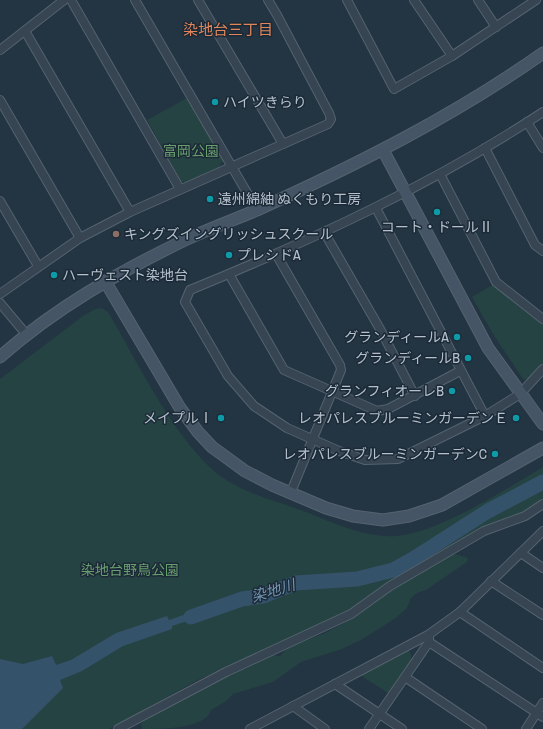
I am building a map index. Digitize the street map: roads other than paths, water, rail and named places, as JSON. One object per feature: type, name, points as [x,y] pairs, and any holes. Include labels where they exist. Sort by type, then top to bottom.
[{"type":"street","points":[[0,50],[64,0]]},
{"type":"street","points":[[71,0],[180,189]]},
{"type":"street","points":[[135,0],[257,210]]},
{"type":"street","points":[[198,0],[283,144]]},
{"type":"street","points":[[0,294],[80,238],[130,212],[328,124],[331,119],[268,0]]},
{"type":"street","points":[[347,0],[394,89],[452,56],[536,0]]},
{"type":"street","points":[[414,0],[452,56]]},
{"type":"street","points":[[478,0],[496,27]]},
{"type":"street","points":[[25,31],[130,212]]},
{"type":"street","points":[[0,357],[26,334],[105,281],[185,240],[257,210],[383,150],[481,94],[543,53]]},
{"type":"street","points":[[0,100],[80,238]]},
{"type":"street","points":[[543,112],[485,148],[406,193],[276,254],[190,290],[185,298],[185,302],[228,376],[245,397],[276,422],[313,440],[358,458],[375,460],[401,458],[485,416],[520,394],[543,369]]},
{"type":"street","points":[[527,122],[543,148]]},
{"type":"street","points":[[485,148],[535,245],[543,251]]},
{"type":"street","points":[[383,150],[488,348],[543,424]]},
{"type":"street","points":[[440,174],[496,282],[543,320]]},
{"type":"street","points":[[0,201],[38,266]]},
{"type":"street","points":[[376,208],[460,371],[485,416]]},
{"type":"street","points":[[324,232],[380,329],[415,396]]},
{"type":"street","points":[[276,254],[341,367],[333,392],[291,492]]},
{"type":"street","points":[[229,274],[284,370],[333,392],[380,411],[388,409],[415,396],[460,371]]},
{"type":"street","points":[[105,281],[180,408],[198,432],[212,447],[240,468],[326,508],[353,516],[383,520],[395,519],[420,513],[442,505],[543,448]]},
{"type":"street","points":[[0,303],[26,334]]},
{"type":"street","points":[[118,729],[226,672],[351,614],[390,586],[484,531],[526,516],[543,504]]},
{"type":"street","points":[[369,729],[405,677],[429,638],[460,612],[543,531]]},
{"type":"street","points":[[521,553],[543,568]]},
{"type":"street","points":[[491,581],[543,615]]},
{"type":"street","points":[[460,612],[543,668]]},
{"type":"street","points":[[250,729],[412,643],[429,638]]},
{"type":"street","points":[[429,638],[540,715]]},
{"type":"street","points":[[412,643],[415,656],[414,662]]},
{"type":"street","points":[[405,677],[482,729]]},
{"type":"street","points":[[335,684],[402,729]]},
{"type":"street","points":[[526,729],[540,715],[543,703]]},
{"type":"street","points":[[293,706],[325,729]]},
{"type":"water","points":[[210,606],[212,613],[172,626],[172,629],[123,646],[82,671],[60,680],[63,688],[22,729],[0,729],[0,659],[23,664],[52,656],[56,665],[71,660],[116,633],[167,616],[169,620]]},
{"type":"waterway","name":"染地川","points":[[191,617],[242,599],[263,596],[296,583],[357,579],[393,570],[413,559],[488,511],[543,482]]},
{"type":"place","name":"ハイツきらり","points":[[215,102]]},
{"type":"place","name":"遠州綿紬 ぬくもり工房","points":[[210,199]]},
{"type":"place","name":"コート・ドールⅡ","points":[[437,212]]},
{"type":"place","name":"キングズイングリッシュスクール","points":[[116,234]]},
{"type":"place","name":"プレシドA","points":[[229,255]]},
{"type":"place","name":"ハーヴェスト染地台","points":[[54,275]]},
{"type":"place","name":"グランディールA","points":[[457,337]]},
{"type":"place","name":"グランディールB","points":[[468,358]]},
{"type":"place","name":"グランフィオーレB","points":[[452,391]]},
{"type":"place","name":"メイプルⅠ","points":[[221,418]]},
{"type":"place","name":"レオパレスブルーミンガーデンＥ","points":[[516,418]]},
{"type":"place","name":"レオパレスブルーミンガーデンC","points":[[495,454]]},
{"type":"district","name":"染地台三丁目","points":[[228,30]]},
{"type":"park label","name":"富岡公園","points":[[191,151]]},
{"type":"park label","name":"染地台野鳥公園","points":[[130,570]]}]
